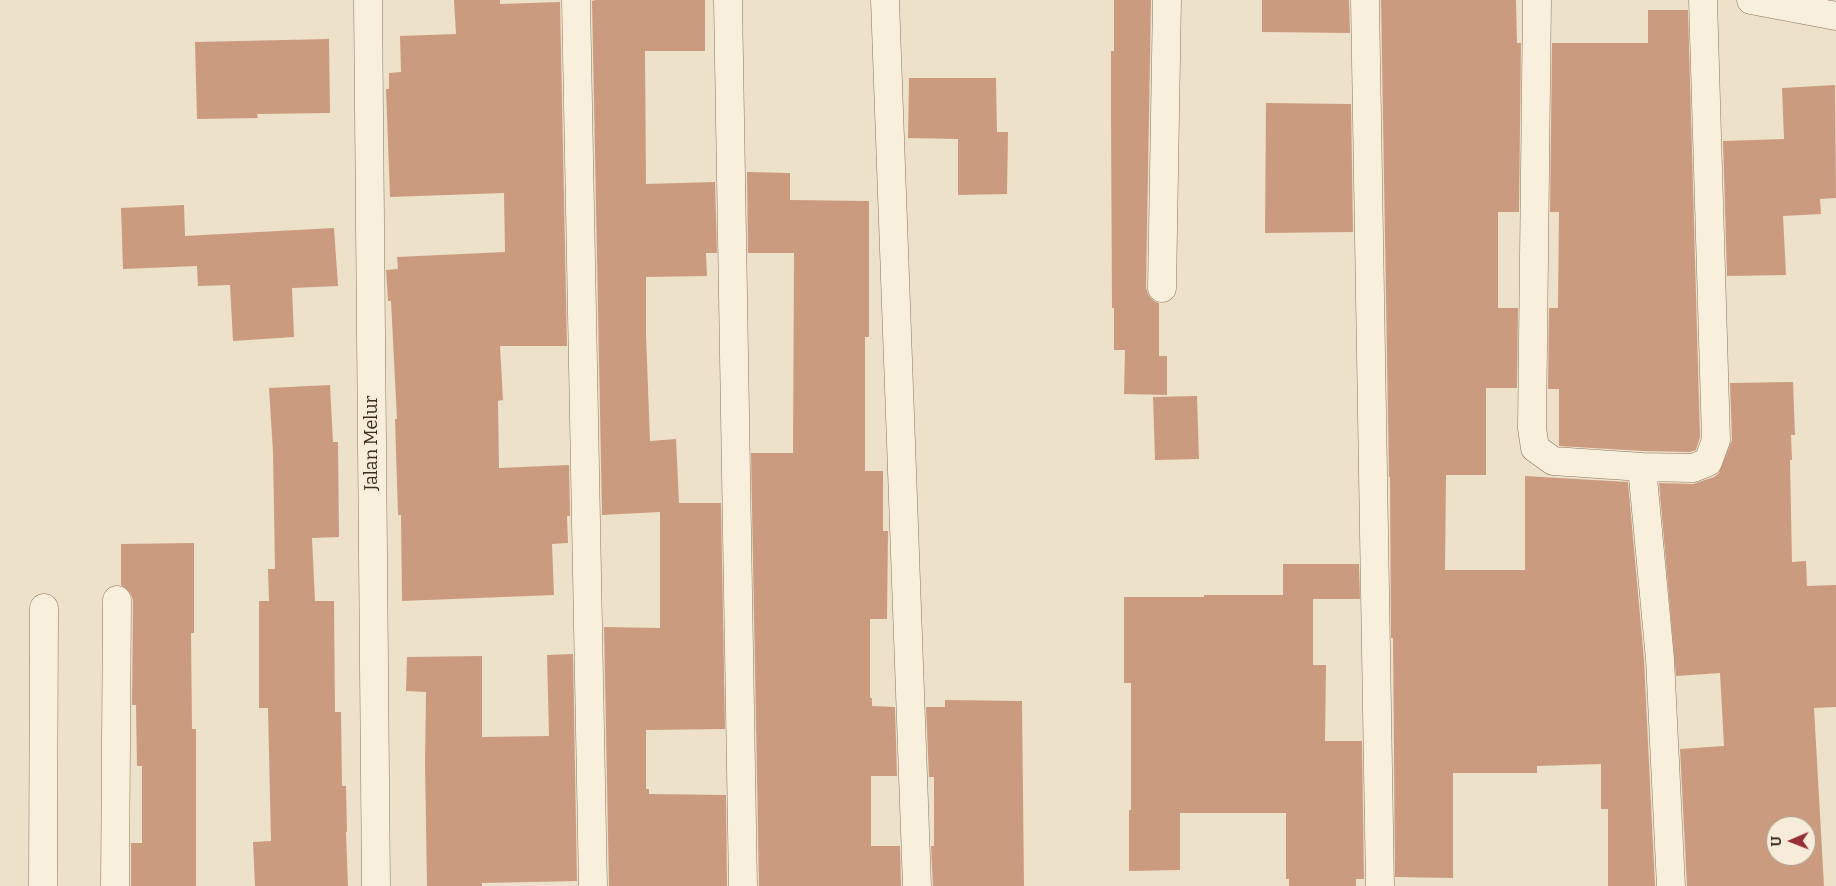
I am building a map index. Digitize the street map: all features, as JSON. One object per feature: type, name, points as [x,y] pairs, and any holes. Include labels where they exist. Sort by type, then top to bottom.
[{"type":"street","name":"Jalan Melur","points":[[368,0],[376,886]]},
{"type":"street","points":[[576,0],[593,886]]},
{"type":"street","points":[[728,0],[743,886]]},
{"type":"street","points":[[885,0],[917,886]]},
{"type":"street","points":[[1162,288],[1167,0]]},
{"type":"street","points":[[1365,0],[1380,886]]},
{"type":"street","points":[[1537,0],[1532,428],[1535,448],[1553,461],[1642,467],[1694,468],[1708,462],[1716,440],[1703,0]]},
{"type":"street","points":[[1751,0],[1836,16]]},
{"type":"street","points":[[1642,467],[1660,659],[1671,886]]},
{"type":"street","points":[[115,886],[117,600]]},
{"type":"street","points":[[43,886],[44,608]]},
{"type":"building","points":[[454,0],[500,0],[500,4],[560,2],[567,346],[500,346],[503,400],[498,401],[499,468],[569,465],[570,516],[567,516],[568,543],[552,544],[554,595],[402,601],[401,515],[398,515],[395,419],[397,419],[391,301],[388,301],[386,270],[398,269],[397,257],[505,252],[504,193],[390,197],[386,89],[389,89],[389,73],[401,72],[400,36],[456,34]]},
{"type":"building","points":[[705,0],[705,51],[645,51],[646,184],[715,182],[717,253],[706,253],[707,276],[646,277],[646,334],[650,441],[676,439],[679,503],[721,503],[725,729],[646,730],[646,789],[649,789],[649,794],[726,795],[727,886],[609,886],[604,627],[660,628],[660,512],[602,515],[592,1]]},
{"type":"building","points":[[1114,0],[1151,0],[1146,288],[1149,296],[1159,303],[1159,356],[1167,356],[1167,395],[1124,394],[1125,350],[1114,350],[1114,308],[1112,308],[1111,51],[1114,51]]},
{"type":"building","points":[[1262,0],[1349,0],[1350,33],[1262,32]]},
{"type":"building","points":[[1381,0],[1516,0],[1517,43],[1521,43],[1519,212],[1498,212],[1498,308],[1518,308],[1517,388],[1486,388],[1486,475],[1446,475],[1445,570],[1525,570],[1525,476],[1628,482],[1644,660],[1655,886],[1608,886],[1608,809],[1601,809],[1601,764],[1537,766],[1537,773],[1453,773],[1453,878],[1395,877],[1393,638],[1391,638],[1390,477]]},
{"type":"building","points":[[1648,10],[1688,10],[1700,437],[1696,450],[1690,452],[1559,446],[1559,389],[1548,389],[1549,308],[1558,308],[1559,212],[1550,212],[1552,43],[1648,43]]},
{"type":"building","points":[[329,39],[330,113],[257,114],[258,118],[197,119],[195,42]]},
{"type":"building","points":[[909,78],[996,78],[997,132],[1008,132],[1007,194],[958,195],[958,139],[908,138]]},
{"type":"building","points":[[1835,85],[1836,198],[1820,199],[1821,214],[1783,216],[1786,275],[1727,276],[1723,141],[1784,139],[1782,88]]},
{"type":"building","points":[[1266,103],[1351,104],[1353,232],[1265,233]]},
{"type":"building","points":[[747,172],[790,173],[790,200],[869,201],[869,337],[865,337],[865,471],[883,471],[883,531],[888,531],[887,619],[870,619],[870,698],[872,698],[872,706],[895,707],[897,776],[871,776],[871,846],[900,846],[901,886],[759,886],[751,453],[793,453],[794,253],[748,253]]},
{"type":"building","points":[[184,205],[185,236],[334,228],[338,286],[292,288],[294,337],[233,341],[230,285],[198,286],[197,266],[123,269],[121,208]]},
{"type":"building","points":[[1793,382],[1795,435],[1791,435],[1792,460],[1790,460],[1792,562],[1806,561],[1807,586],[1836,585],[1836,707],[1814,708],[1824,886],[1687,886],[1680,749],[1724,746],[1720,673],[1676,676],[1659,483],[1693,484],[1714,477],[1719,473],[1732,440],[1730,383]]},
{"type":"building","points":[[330,385],[333,442],[338,442],[339,537],[312,538],[315,601],[334,601],[335,712],[341,712],[342,786],[346,786],[348,886],[255,886],[253,842],[271,841],[268,708],[259,708],[259,601],[269,601],[268,569],[275,569],[273,452],[269,388]]},
{"type":"building","points":[[1197,396],[1199,459],[1155,460],[1153,397]]},
{"type":"building","points":[[194,543],[194,633],[191,633],[192,729],[196,729],[196,886],[131,886],[131,843],[142,843],[142,766],[137,766],[136,705],[132,705],[133,600],[130,592],[121,585],[121,544]]},
{"type":"building","points":[[1283,564],[1359,564],[1360,599],[1313,599],[1313,665],[1326,665],[1325,741],[1362,741],[1364,879],[1356,879],[1356,886],[1289,886],[1289,879],[1286,879],[1286,813],[1180,813],[1180,870],[1129,871],[1131,683],[1124,683],[1124,597],[1283,595]]},
{"type":"building","points":[[573,654],[577,881],[482,883],[482,886],[427,886],[426,692],[406,691],[407,657],[482,656],[482,737],[549,736],[547,655]]},
{"type":"building","points":[[945,700],[1022,701],[1024,886],[933,886],[931,846],[934,846],[934,777],[929,777],[926,707],[945,707]]}]
